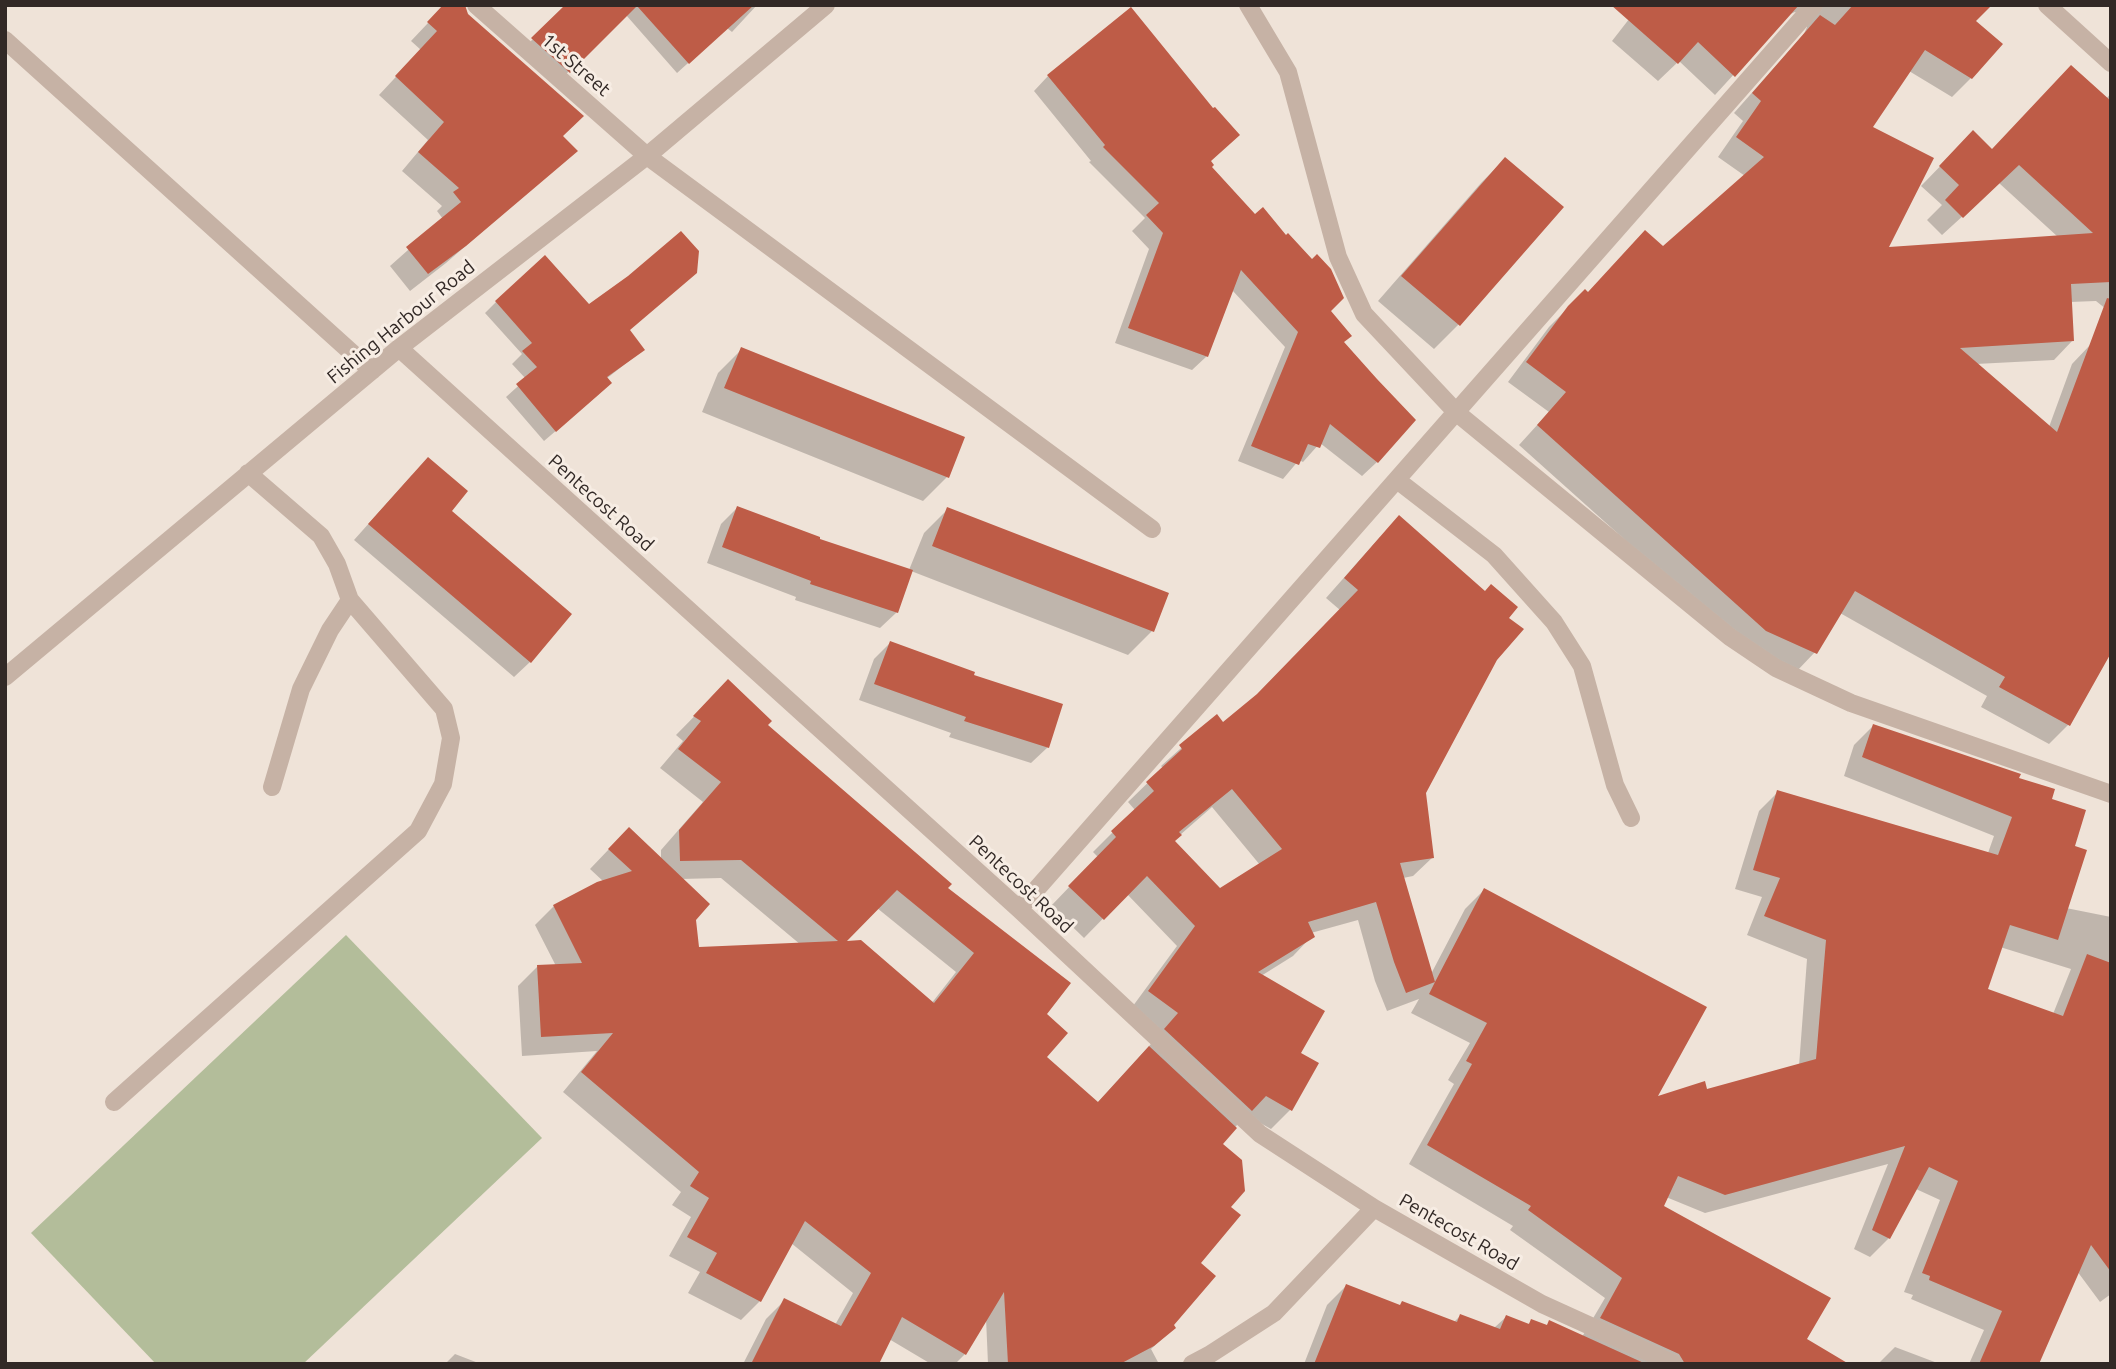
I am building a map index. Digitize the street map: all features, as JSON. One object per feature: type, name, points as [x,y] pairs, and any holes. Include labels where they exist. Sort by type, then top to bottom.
[{"type":"street","name":"1st Street","points":[[476,5],[647,156],[1152,529]]},
{"type":"street","name":"Fishing Harbour Road","points":[[5,677],[398,348],[647,156],[826,5]]},
{"type":"street","points":[[1248,5],[1288,72],[1338,257],[1364,314],[1457,413],[1730,637],[1776,668],[1851,703],[2111,794]]},
{"type":"street","points":[[1019,909],[1814,5]]},
{"type":"street","points":[[2047,5],[2111,63]]},
{"type":"street","points":[[5,40],[372,371]]},
{"type":"street","name":"Pentecost Road","points":[[398,348],[1019,909],[1261,1134],[1374,1209],[1542,1304],[1674,1364]]},
{"type":"street","points":[[114,1102],[418,831],[443,784],[452,738],[444,709],[350,600],[337,564],[321,536],[248,473]]},
{"type":"street","points":[[1397,480],[1494,555],[1554,622],[1582,666],[1615,785],[1631,818]]},
{"type":"street","points":[[272,787],[301,689],[330,629],[350,600]]},
{"type":"street","points":[[1192,1364],[1273,1312],[1374,1209]]},
{"type":"green space","points":[[346,935],[542,1138],[303,1364],[156,1364],[31,1233]]},
{"type":"building","points":[[443,5],[465,5],[468,14],[584,116],[563,136],[578,151],[466,246],[428,274],[406,247],[461,202],[453,192],[459,188],[418,152],[444,122],[395,76],[437,31],[427,22]]},
{"type":"building","points":[[565,5],[754,5],[689,64],[637,6],[570,73],[531,38]]},
{"type":"building","points":[[1611,5],[1799,5],[1735,77],[1698,42],[1678,64]]},
{"type":"building","points":[[1853,5],[1992,5],[1976,21],[2003,44],[1972,79],[1925,50],[1873,127],[1934,158],[1889,247],[2093,233],[2019,165],[1963,218],[1945,200],[1959,185],[1939,166],[1973,130],[1992,149],[2071,65],[2111,101],[2111,282],[2071,284],[2074,341],[1960,348],[2057,432],[2107,298],[2111,299],[2111,653],[2070,726],[1999,687],[2005,677],[1855,591],[1817,654],[1766,631],[1537,425],[1566,392],[1526,362],[1568,306],[1585,289],[1588,292],[1645,230],[1663,246],[1764,157],[1736,137],[1761,101],[1752,93],[1820,15],[1835,25]]},
{"type":"building","points":[[1131,7],[1213,108],[1215,107],[1240,135],[1211,161],[1214,165],[1212,167],[1255,214],[1263,207],[1286,235],[1288,233],[1312,259],[1317,254],[1331,269],[1344,298],[1331,311],[1352,336],[1344,342],[1416,420],[1378,463],[1330,424],[1320,448],[1308,444],[1299,465],[1251,446],[1298,332],[1241,270],[1208,357],[1128,328],[1163,233],[1146,215],[1159,203],[1103,147],[1105,145],[1047,75]]},
{"type":"building","points":[[1505,157],[1564,207],[1460,326],[1401,276]]},
{"type":"building","points":[[681,231],[699,251],[697,273],[630,330],[645,350],[607,377],[612,383],[556,432],[516,384],[537,367],[522,351],[532,343],[495,301],[545,255],[589,304],[628,276]]},
{"type":"building","points":[[741,347],[965,437],[949,478],[724,388]]},
{"type":"building","points":[[428,457],[468,491],[452,511],[572,614],[531,663],[368,524]]},
{"type":"building","points":[[737,506],[820,539],[913,570],[898,613],[810,584],[811,581],[722,547]]},
{"type":"building","points":[[947,507],[1169,593],[1154,632],[932,546]]},
{"type":"building","points":[[1399,515],[1485,591],[1491,584],[1518,607],[1509,618],[1524,629],[1497,660],[1426,793],[1434,858],[1400,863],[1435,982],[1406,993],[1376,902],[1308,922],[1315,937],[1258,972],[1325,1011],[1301,1053],[1319,1063],[1292,1111],[1266,1096],[1252,1111],[1164,1029],[1178,1013],[1148,991],[1195,926],[1147,876],[1104,920],[1068,886],[1116,837],[1111,831],[1154,791],[1146,782],[1182,749],[1179,745],[1217,714],[1223,722],[1257,694],[1358,590],[1344,578]],"holes":[[[1232,789],[1282,849],[1220,888],[1175,841],[1182,835],[1179,832]]]},
{"type":"building","points":[[890,641],[975,672],[974,675],[1063,704],[1049,748],[964,721],[966,717],[874,684]]},
{"type":"building","points":[[728,679],[772,721],[768,725],[952,884],[948,888],[1071,983],[1047,1014],[1068,1033],[1047,1057],[1098,1102],[1149,1046],[1237,1128],[1223,1144],[1242,1160],[1245,1191],[1231,1207],[1241,1215],[1201,1263],[1216,1276],[1174,1325],[1176,1328],[1154,1346],[1120,1364],[1008,1364],[1004,1292],[966,1355],[902,1317],[879,1364],[751,1364],[784,1298],[841,1326],[871,1273],[805,1221],[761,1302],[706,1273],[717,1253],[687,1237],[709,1198],[690,1186],[699,1172],[581,1072],[613,1033],[541,1037],[537,965],[582,963],[553,905],[597,882],[632,871],[608,849],[629,827],[710,904],[696,920],[699,947],[838,941],[741,860],[680,861],[679,830],[721,782],[678,749],[701,721],[693,716]],"holes":[[[897,890],[974,953],[934,1003],[861,940],[847,941]]]},
{"type":"building","points":[[1873,724],[2021,774],[2019,778],[2055,789],[2052,799],[2086,810],[2075,846],[2087,850],[2058,940],[2010,925],[1988,989],[2063,1016],[2087,954],[2111,963],[2111,1272],[2091,1245],[2039,1364],[1979,1364],[2002,1311],[1929,1280],[1930,1276],[1922,1273],[1958,1181],[1929,1167],[1890,1239],[1872,1230],[1905,1146],[1725,1195],[1678,1176],[1664,1206],[1831,1298],[1807,1339],[1849,1364],[1685,1364],[1679,1354],[1600,1318],[1622,1278],[1528,1210],[1531,1206],[1427,1145],[1472,1064],[1466,1061],[1487,1023],[1429,994],[1484,888],[1707,1007],[1658,1096],[1705,1081],[1707,1089],[1816,1059],[1826,940],[1764,916],[1780,878],[1753,870],[1777,790],[1998,855],[2012,817],[1862,757]]},
{"type":"building","points":[[1346,1284],[1400,1305],[1402,1301],[1457,1322],[1460,1314],[1500,1329],[1506,1315],[1529,1324],[1531,1319],[1547,1325],[1549,1320],[1646,1364],[1314,1364]]}]
